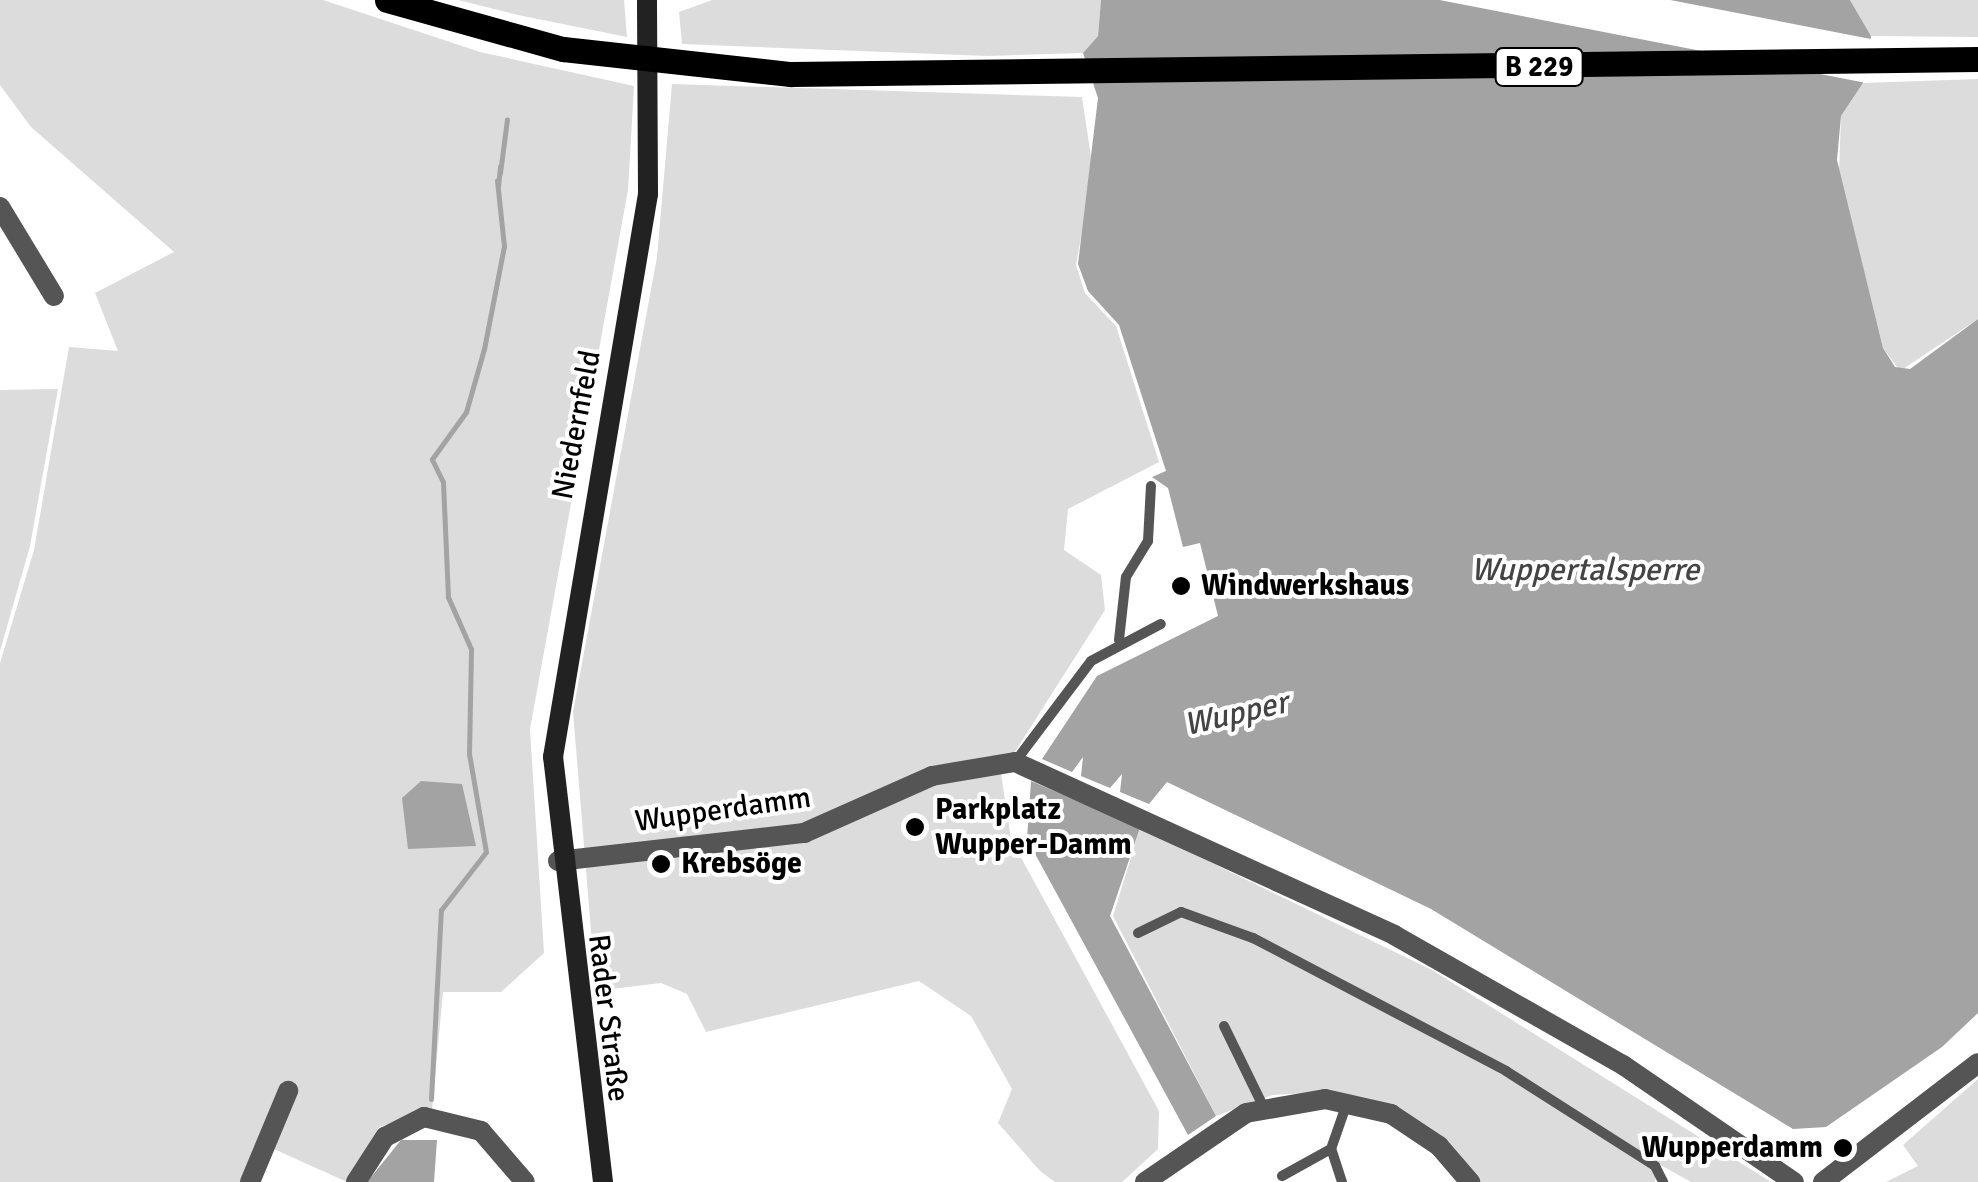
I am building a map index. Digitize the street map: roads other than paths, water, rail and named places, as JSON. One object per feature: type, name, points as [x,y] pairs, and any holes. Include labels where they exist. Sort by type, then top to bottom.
[{"type":"main road","name":"B 229","points":[[387,0],[624,60],[689,67],[1021,75],[1978,59]]},
{"type":"street","name":"Niedernfeld","points":[[558,861],[553,757],[563,656],[650,180],[647,0]]},
{"type":"street","points":[[0,207],[54,296]]},
{"type":"street","name":"Wupperdamm","points":[[558,861],[804,833],[932,776],[1015,762]]},
{"type":"street","points":[[1015,762],[1300,886],[1544,1018],[1794,1182]]},
{"type":"street","name":"Rader Straße","points":[[558,861],[602,1182]]},
{"type":"street","points":[[1823,1182],[1978,1063]]},
{"type":"street","points":[[250,1182],[288,1092]]},
{"type":"street","points":[[1145,1182],[1189,1147],[1264,1108],[1347,1100],[1423,1133],[1470,1182]]},
{"type":"street","points":[[356,1182],[385,1137],[424,1117],[481,1132],[525,1182]]},
{"type":"lane","points":[[1119,640],[1126,577],[1148,541],[1151,486]]},
{"type":"lane","points":[[1015,762],[1070,682],[1119,640],[1161,624]]},
{"type":"lane","points":[[1138,933],[1182,912],[1253,938],[1506,1071],[1655,1166],[1664,1182]]},
{"type":"lane","points":[[1224,1026],[1264,1108]]},
{"type":"lane","points":[[1342,1182],[1332,1149],[1347,1100]]},
{"type":"lane","points":[[1282,1176],[1332,1149]]},
{"type":"water","name":"Wuppertalsperre","points":[[1101,0],[1850,0],[1871,36],[1863,83],[1841,116],[1837,160],[1883,348],[1895,367],[1910,369],[1978,319],[1978,1013],[1942,1047],[1826,1127],[1793,1129],[1431,909],[1167,782],[1149,804],[1120,792],[1122,774],[1110,788],[1081,776],[1083,757],[1072,772],[1042,759],[1097,676],[1218,616],[1200,543],[1183,547],[1168,488],[1152,477],[1166,471],[1119,325],[1088,291],[1078,264],[1098,98],[1083,53],[1098,36]]},
{"type":"water","points":[[421,781],[462,784],[476,846],[408,849],[402,798]]},
{"type":"water","points":[[1031,781],[1140,828],[1110,916],[1216,1116],[1188,1135],[1027,839]]},
{"type":"water","points":[[401,1140],[437,1140],[434,1182],[367,1182]]},
{"type":"waterway","points":[[500,173],[507,119]]},
{"type":"waterway","points":[[498,186],[500,166]]},
{"type":"waterway","points":[[431,1099],[441,910],[486,852],[469,754],[471,649],[448,597],[443,482],[432,459],[466,412],[484,349],[504,246],[497,180]]},
{"type":"place","name":"Windwerkshaus","points":[[1181,586]]},
{"type":"place","name":"Parkplatz Wupper-Damm","points":[[915,827]]},
{"type":"place","name":"Krebsöge","points":[[661,864]]},
{"type":"place","name":"Wupperdamm","points":[[1843,1148]]},
{"type":"water label","name":"Wupper","points":[[1236,714]]}]
